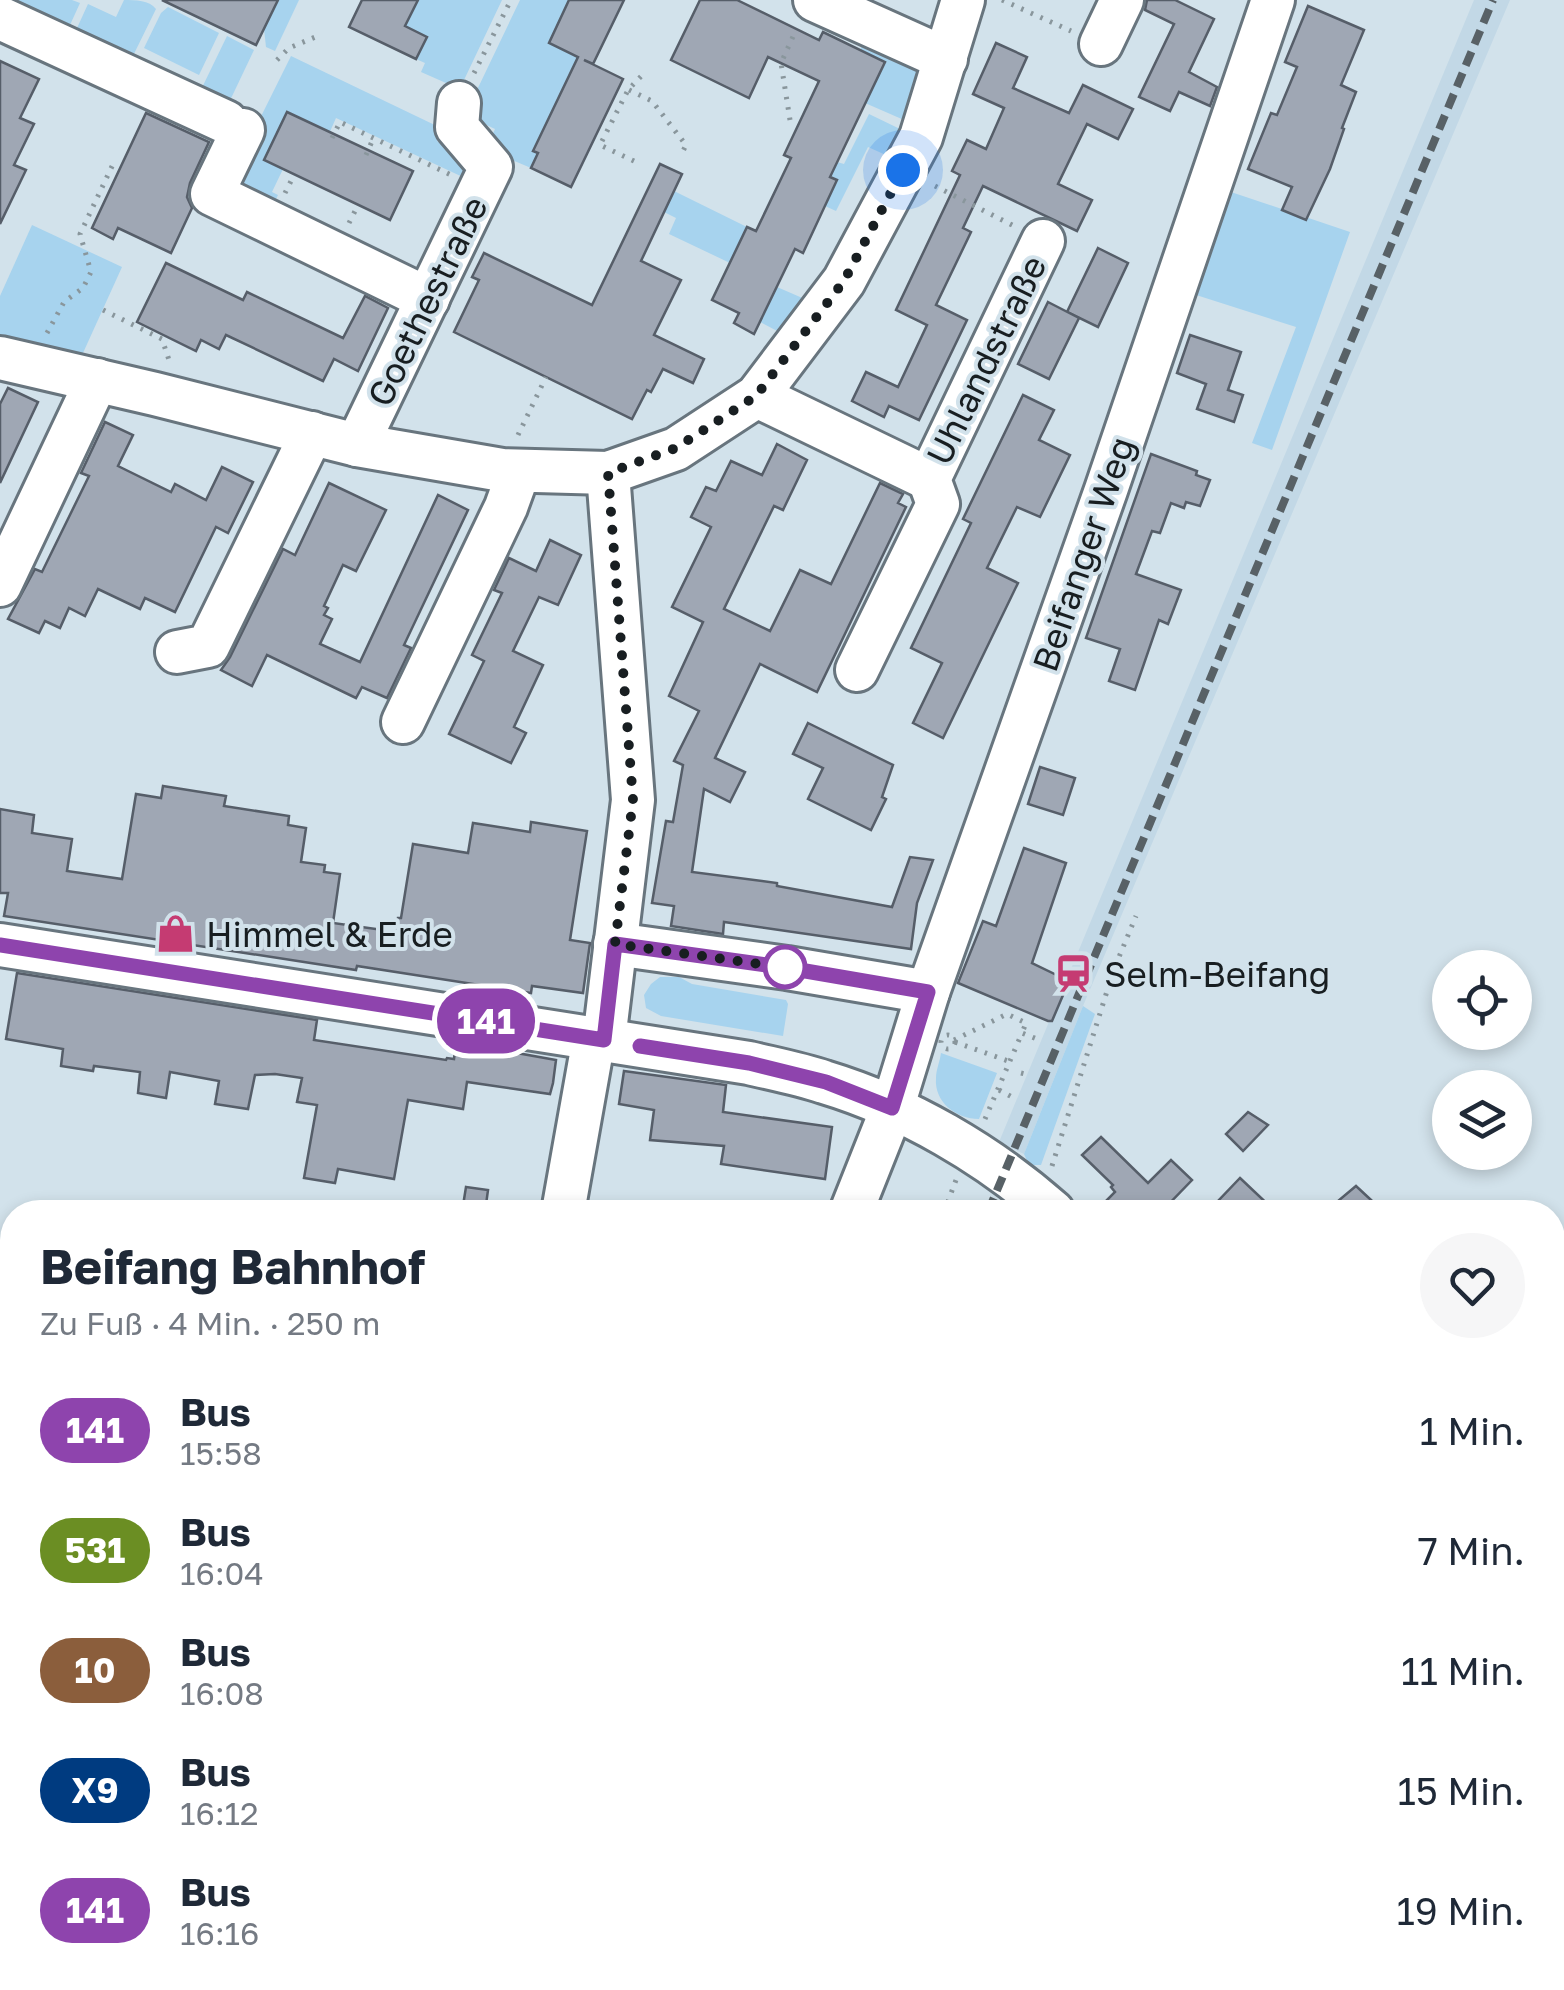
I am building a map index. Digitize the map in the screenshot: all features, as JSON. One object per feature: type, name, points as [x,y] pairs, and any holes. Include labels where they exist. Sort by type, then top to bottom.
[{"type":"street","points":[[16,362],[357,445],[510,470],[608,473],[676,448],[756,396],[844,281],[921,137],[964,0]]},
{"type":"street","points":[[1102,44],[1122,0]]},
{"type":"street","name":"Beifanger Weg","points":[[856,1200],[892,1108],[928,992],[1106,490],[1273,0]]},
{"type":"street","points":[[809,8],[946,58]]},
{"type":"street","points":[[0,18],[235,126],[212,194],[428,299]]},
{"type":"street","name":"Goethestraße","points":[[357,445],[491,167],[457,127],[459,103]]},
{"type":"street","name":"Uhlandstraße","points":[[857,670],[938,504],[930,479],[1044,241]]},
{"type":"street","points":[[0,585],[98,380]]},
{"type":"street","name":"Uhlandstraße","points":[[756,396],[930,479]]},
{"type":"street","points":[[177,652],[208,646],[312,433]]},
{"type":"street","points":[[403,722],[506,507],[510,470]]},
{"type":"street","points":[[565,1200],[599,1039],[633,800],[608,473]]},
{"type":"street","points":[[615,944],[928,992]]},
{"type":"street","points":[[0,945],[749,1063],[826,1082],[892,1108],[973,1152],[1038,1200]]},
{"type":"path","points":[[459,103],[511,0]]},
{"type":"path","points":[[1002,0],[1102,44]]},
{"type":"path","points":[[790,120],[781,63],[809,8]]},
{"type":"path","points":[[277,60],[289,48],[320,36]]},
{"type":"path","points":[[634,161],[600,145],[628,90],[646,70]]},
{"type":"path","points":[[628,90],[652,101],[686,145],[682,155]]},
{"type":"path","points":[[332,138],[340,122],[481,189]]},
{"type":"path","points":[[366,155],[374,138]]},
{"type":"path","points":[[16,362],[64,302],[82,288],[91,272],[80,234],[115,160]]},
{"type":"path","points":[[903,170],[1044,241]]},
{"type":"path","points":[[103,310],[162,340],[169,360],[154,394]]},
{"type":"path","points":[[510,470],[546,377]]},
{"type":"path","points":[[1051,1169],[1114,969],[1136,916]]},
{"type":"path","points":[[1016,1018],[1020,1009]]},
{"type":"path","points":[[985,1120],[1012,1060],[1026,1022],[1006,1014],[955,1041],[1012,1060]]},
{"type":"path","points":[[1022,1033],[1037,1039]]},
{"type":"path","points":[[1007,1069],[1021,1073]]},
{"type":"path","points":[[998,1090],[1014,1098]]},
{"type":"path","points":[[948,1200],[954,1185]]},
{"type":"shaded area","points":[[16,0],[80,3],[65,36],[11,10]]},
{"type":"shaded area","points":[[124,0],[146,2],[156,9],[128,66],[115,48],[93,36],[87,46],[72,39],[88,4],[116,17]]},
{"type":"shaded area","points":[[277,0],[299,0],[275,51],[266,47],[264,29]]},
{"type":"shaded area","points":[[368,0],[414,7],[418,0],[502,0],[464,80],[446,83],[421,72],[425,63],[416,59],[427,37],[365,7]]},
{"type":"shaded area","points":[[520,0],[576,0],[563,13],[549,42],[584,60],[556,107],[546,138],[540,136],[533,150],[538,153],[531,168],[486,149],[495,129],[465,115]]},
{"type":"shaded area","points":[[1474,0],[1510,0],[1083,1006],[1024,1154],[999,1142]]},
{"type":"shaded area","points":[[168,7],[219,33],[199,75],[144,48],[161,13]]},
{"type":"shaded area","points":[[227,36],[254,50],[225,111],[197,98]]},
{"type":"shaded area","points":[[866,36],[917,66],[920,82],[904,120],[865,103],[885,62],[860,50]]},
{"type":"shaded area","points":[[291,56],[441,128],[437,141],[466,158],[467,179],[336,118],[328,136],[264,160],[283,169],[272,192],[278,195],[269,213],[225,189]]},
{"type":"shaded area","points":[[869,114],[900,129],[888,156],[868,147],[836,211],[825,206],[837,181],[830,177],[837,162],[844,164]]},
{"type":"shaded area","points":[[674,191],[747,227],[730,263],[669,234],[676,218],[664,212]]},
{"type":"shaded area","points":[[1228,191],[1350,232],[1272,450],[1252,443],[1296,327],[1193,294]]},
{"type":"shaded area","points":[[32,225],[122,267],[73,375],[0,358],[0,296]]},
{"type":"shaded area","points":[[777,287],[807,300],[781,333],[760,322]]},
{"type":"shaded area","points":[[660,977],[679,977],[692,984],[786,1000],[783,1036],[661,1016],[646,1008],[644,995]]},
{"type":"shaded area","points":[[1083,1006],[1095,1014],[1041,1165],[1029,1165],[1024,1154]]},
{"type":"shaded area","points":[[941,1053],[997,1073],[979,1119],[955,1112],[943,1102],[936,1087]]},
{"type":"building","points":[[162,0],[278,0],[256,45]]},
{"type":"building","points":[[362,0],[418,0],[405,26],[427,37],[416,59],[349,27]]},
{"type":"building","points":[[569,0],[624,0],[593,64],[584,60],[623,79],[571,187],[531,168],[538,153],[533,151],[578,57],[549,43]]},
{"type":"building","points":[[700,0],[737,0],[819,40],[823,32],[885,62],[830,177],[837,180],[803,253],[795,249],[754,334],[734,323],[739,313],[712,300],[747,227],[756,231],[791,158],[784,155],[819,81],[768,57],[749,98],[671,60]]},
{"type":"building","points":[[1147,0],[1175,0],[1214,19],[1189,72],[1217,87],[1210,106],[1179,92],[1170,111],[1139,97],[1174,24],[1145,10]]},
{"type":"building","points":[[1308,6],[1364,30],[1341,85],[1356,92],[1330,169],[1306,220],[1282,210],[1292,187],[1248,169],[1271,113],[1277,115],[1297,67],[1285,62]]},
{"type":"building","points":[[996,43],[1027,57],[1013,88],[1069,113],[1083,85],[1133,109],[1118,139],[1087,124],[1058,184],[1092,200],[1077,231],[983,186],[963,228],[971,232],[936,305],[967,320],[919,420],[889,406],[884,417],[852,401],[866,372],[898,387],[927,325],[896,310],[960,175],[952,171],[967,140],[986,149],[1004,108],[973,94]]},
{"type":"building","points":[[0,61],[39,79],[20,118],[34,124],[14,165],[26,170],[0,224]]},
{"type":"building","points":[[287,112],[413,171],[390,220],[264,160]]},
{"type":"building","points":[[146,113],[209,142],[190,183],[187,197],[192,208],[171,253],[118,228],[113,239],[92,228]]},
{"type":"building","points":[[660,164],[682,174],[641,261],[681,280],[654,335],[704,359],[693,383],[663,369],[632,419],[454,332],[479,280],[472,277],[484,253],[592,305]]},
{"type":"building","points":[[1098,248],[1128,263],[1098,327],[1067,312]]},
{"type":"building","points":[[166,263],[243,300],[247,292],[343,338],[365,296],[388,308],[358,371],[334,359],[323,381],[226,335],[219,349],[201,340],[196,351],[137,322]]},
{"type":"building","points":[[1048,302],[1079,318],[1049,379],[1018,364]]},
{"type":"building","points":[[1190,335],[1241,352],[1228,390],[1243,395],[1234,422],[1197,409],[1206,384],[1177,373]]},
{"type":"building","points":[[8,388],[38,402],[0,483],[0,404]]},
{"type":"building","points":[[1023,395],[1054,410],[1039,440],[1070,455],[1040,517],[1017,507],[987,568],[1018,583],[943,738],[913,723],[942,663],[911,648],[971,523],[963,519]]},
{"type":"building","points":[[105,422],[133,435],[118,466],[171,492],[175,484],[206,500],[222,467],[253,482],[228,533],[216,527],[175,612],[145,598],[140,609],[98,589],[85,616],[69,608],[60,628],[45,621],[39,633],[8,619],[35,569],[42,572],[89,476],[81,473]]},
{"type":"building","points":[[777,444],[807,460],[783,510],[774,506],[724,609],[770,631],[800,570],[831,584],[880,483],[903,494],[898,503],[906,507],[817,692],[760,664],[715,758],[745,772],[730,802],[704,789],[692,872],[777,883],[892,907],[910,857],[933,860],[917,903],[911,949],[724,922],[723,934],[671,926],[674,906],[652,903],[666,821],[673,822],[683,765],[674,761],[699,711],[669,696],[703,622],[672,607],[711,527],[691,517],[706,487],[716,491],[731,461],[762,475]]},
{"type":"building","points":[[1151,454],[1210,480],[1200,506],[1186,502],[1184,508],[1171,503],[1160,533],[1152,531],[1136,574],[1181,590],[1168,624],[1159,620],[1135,690],[1109,681],[1120,649],[1086,638]]},
{"type":"building","points":[[329,483],[386,510],[356,571],[343,565],[324,606],[328,608],[324,615],[332,619],[320,644],[360,662],[438,495],[468,510],[404,645],[411,648],[387,698],[362,687],[356,698],[267,655],[252,686],[221,670],[283,549],[295,555]]},
{"type":"building","points":[[550,540],[581,555],[558,605],[539,597],[513,651],[543,665],[514,727],[526,733],[511,763],[449,734],[484,661],[472,655],[502,593],[494,590],[509,558],[536,571]]},
{"type":"building","points":[[808,723],[893,765],[882,797],[886,799],[871,830],[808,799],[823,768],[793,754]]},
{"type":"building","points":[[1040,767],[1075,778],[1063,815],[1028,804]]},
{"type":"building","points":[[163,786],[226,796],[224,806],[289,816],[288,825],[306,828],[301,862],[325,865],[324,872],[340,874],[333,923],[390,931],[397,931],[401,918],[413,844],[468,853],[473,823],[530,832],[531,822],[587,831],[570,940],[590,943],[583,993],[532,986],[531,993],[357,966],[356,970],[4,916],[8,893],[0,893],[0,809],[34,815],[32,833],[72,839],[67,871],[122,879],[136,794],[161,798]]},
{"type":"building","points":[[1024,848],[1066,863],[1032,963],[1069,981],[1052,1021],[958,983],[983,921],[996,926]]},
{"type":"building","points":[[17,973],[317,1020],[314,1040],[446,1060],[454,1059],[456,1042],[556,1060],[553,1083],[550,1094],[467,1082],[463,1109],[408,1100],[394,1179],[338,1169],[335,1183],[304,1178],[317,1105],[297,1102],[302,1078],[255,1075],[248,1109],[215,1104],[219,1081],[170,1072],[166,1098],[138,1093],[140,1072],[61,1066],[63,1049],[6,1039]]},
{"type":"building","points":[[624,1071],[726,1085],[723,1112],[832,1127],[825,1179],[721,1164],[724,1146],[650,1140],[654,1110],[619,1104]]},
{"type":"building","points":[[1248,1112],[1268,1125],[1243,1151],[1226,1134]]},
{"type":"building","points":[[1101,1137],[1148,1183],[1171,1160],[1192,1180],[1173,1200],[1107,1200],[1115,1192],[1113,1185],[1082,1155]]},
{"type":"building","points":[[1240,1178],[1263,1200],[1219,1200]]},
{"type":"building","points":[[1356,1186],[1371,1200],[1339,1200]]},
{"type":"building","points":[[466,1187],[488,1190],[487,1200],[464,1200]]},
{"type":"railway","points":[[993,1200],[1493,0]]},
{"type":"bus line","name":"141","points":[[0,945],[604,1040],[615,944],[928,992],[892,1108],[826,1082],[749,1063],[640,1046]]},
{"type":"place","name":"Himmel & Erde","points":[[176,934]]},
{"type":"place","name":"Selm-Beifang","points":[[1074,974]]},
{"type":"route","points":[[785,967],[788,968],[615,944],[633,800],[608,473],[676,448],[756,396],[844,281],[903,170]]}]
